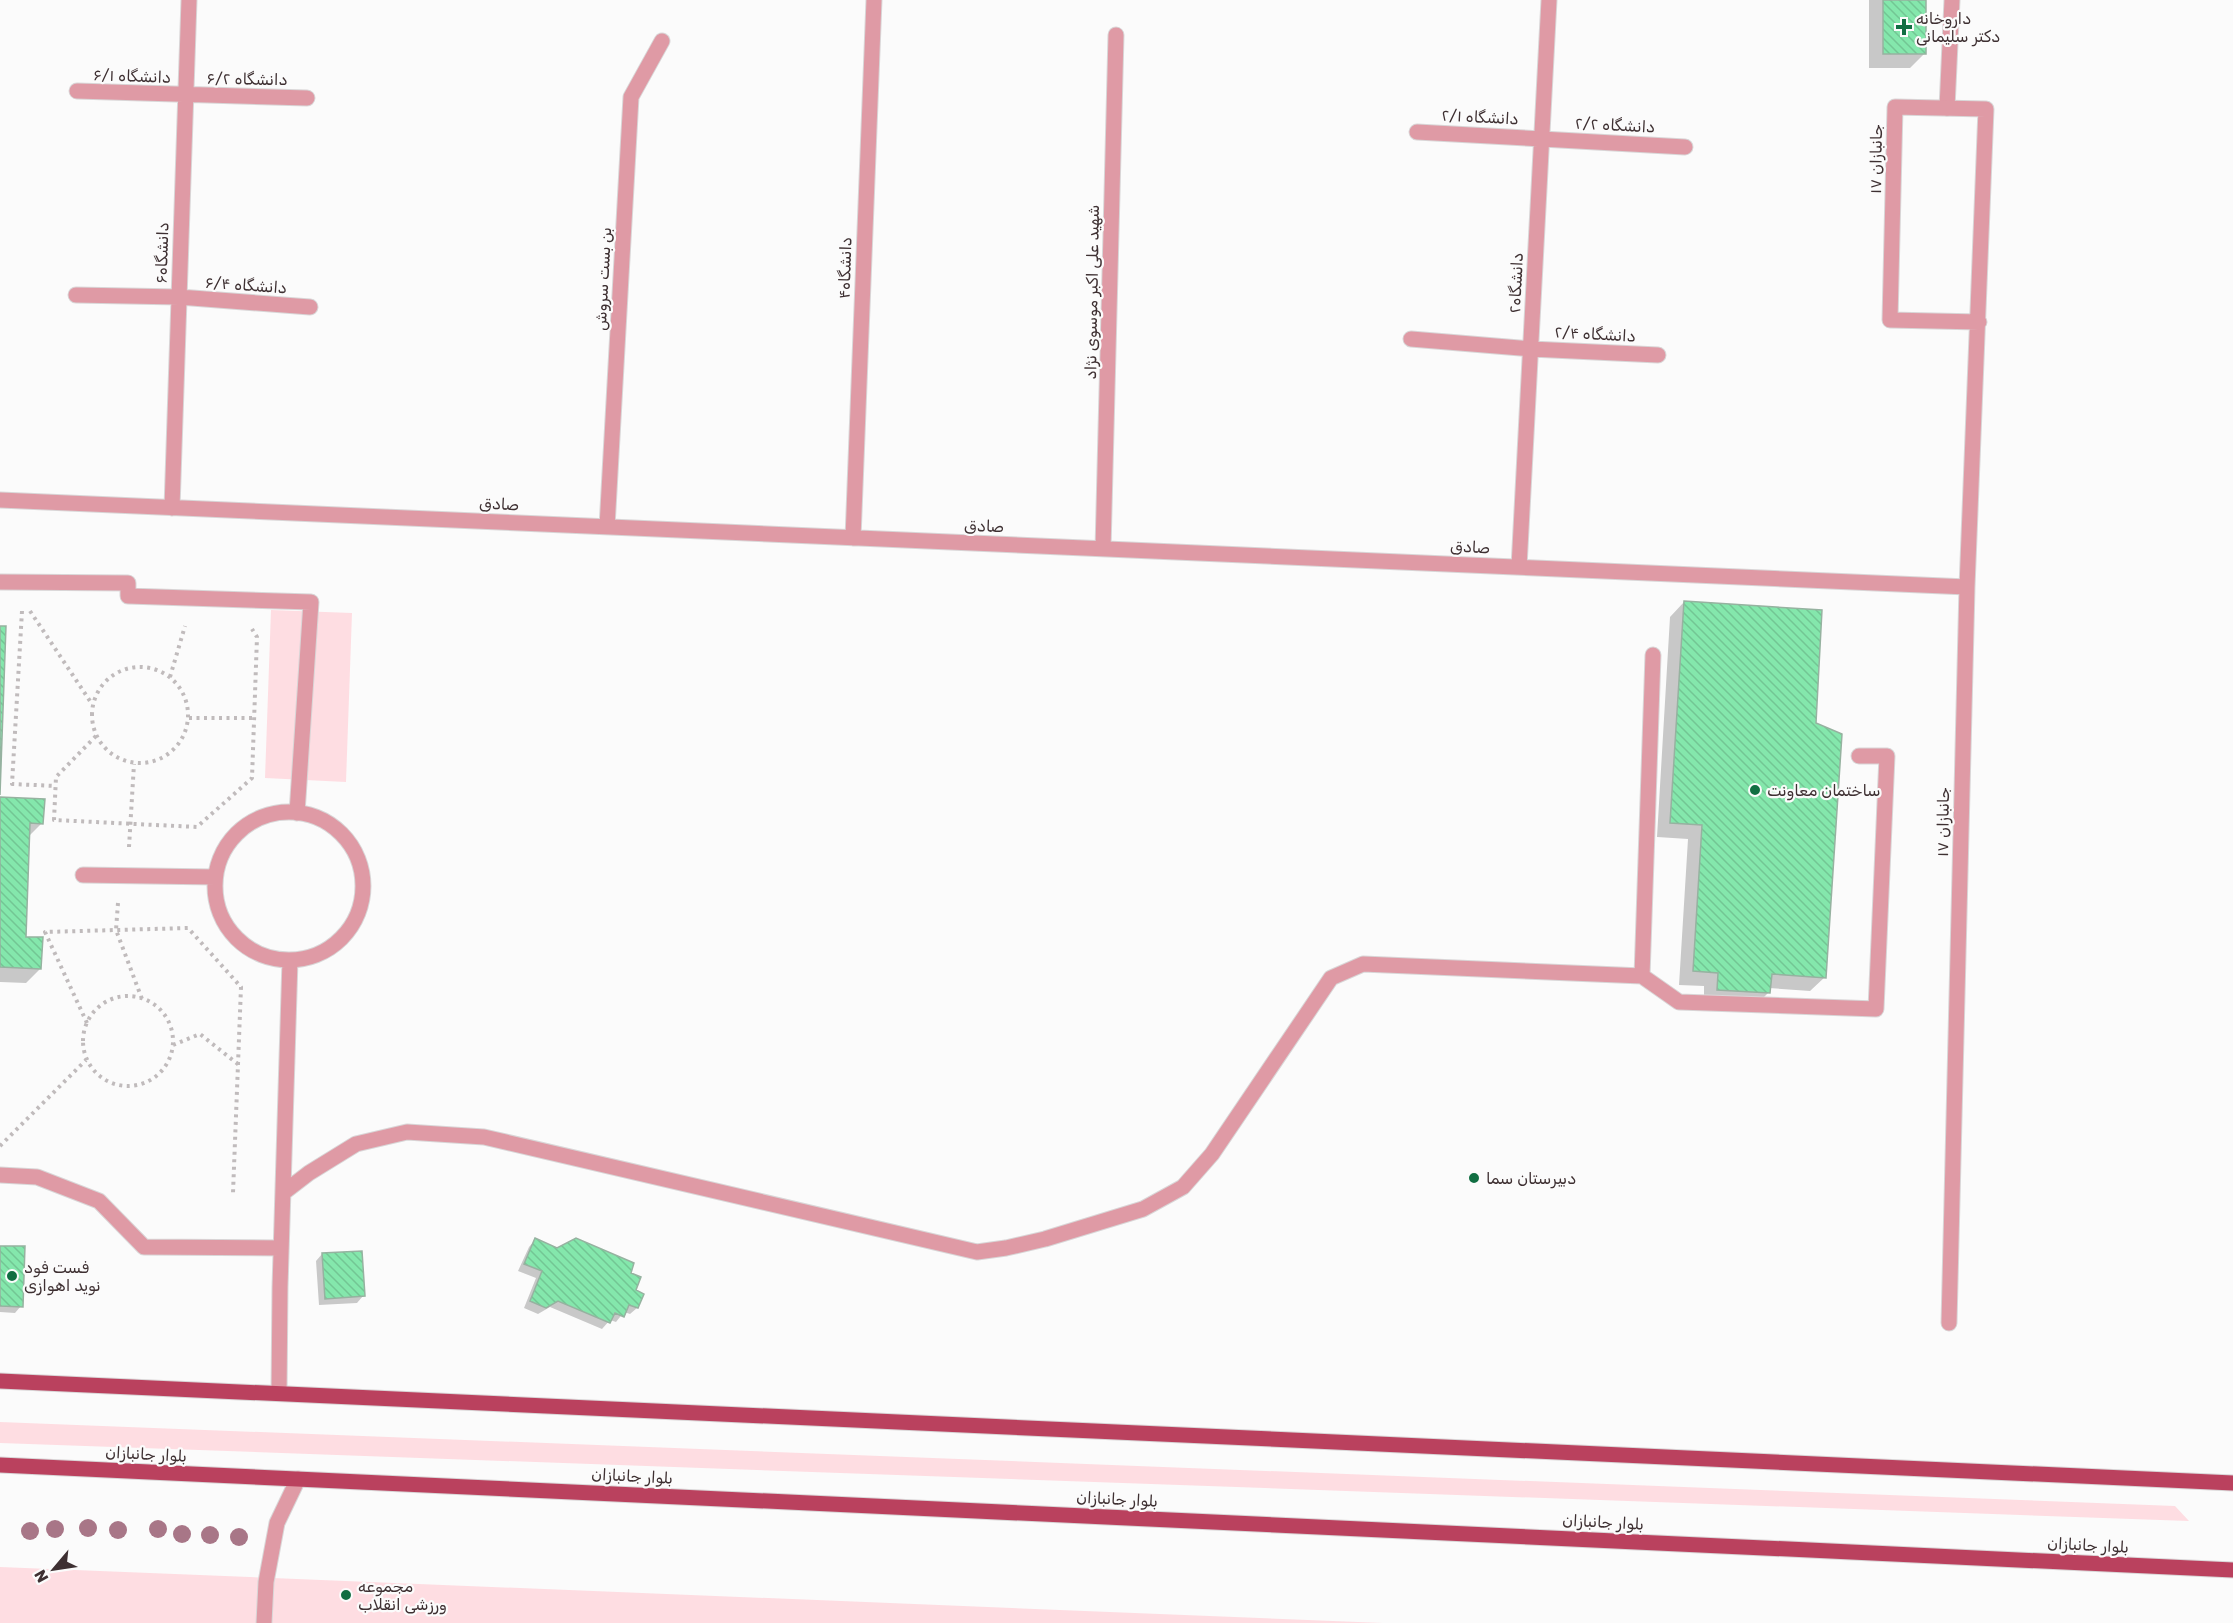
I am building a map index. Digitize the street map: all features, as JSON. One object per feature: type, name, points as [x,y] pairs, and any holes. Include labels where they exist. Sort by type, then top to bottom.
[{"type":"main road","points":[[0,1381],[2233,1484]]},
{"type":"main road","name":"بلوار جانبازان","points":[[0,1465],[2233,1570]]},
{"type":"street","name":"دانشگاه۶","points":[[171,508],[189,0]]},
{"type":"street","name":"دانشگاه۴","points":[[853,538],[874,0]]},
{"type":"street","name":"دانشگاه۲","points":[[1519,567],[1549,0]]},
{"type":"street","points":[[1947,108],[1953,0]]},
{"type":"street","name":"شهید علی اکبر موسوی نژاد","points":[[1103,549],[1116,35]]},
{"type":"street","name":"بن بست سروش","points":[[607,527],[631,98],[662,41]]},
{"type":"street","name":"دانشگاه ۶/۱","points":[[77,92],[185,96]]},
{"type":"street","name":"دانشگاه ۶/۲","points":[[185,96],[307,98]]},
{"type":"street","name":"جانبازان ۱۷","points":[[1948,1323],[1967,587],[1979,322],[1986,109],[1895,107],[1890,320],[1979,322]]},
{"type":"street","name":"دانشگاه ۲/۱","points":[[1417,132],[1542,138]]},
{"type":"street","name":"دانشگاه ۲/۲","points":[[1542,138],[1685,147]]},
{"type":"street","name":"دانشگاه ۶/۴","points":[[76,295],[179,297],[310,308]]},
{"type":"street","name":"دانشگاه ۲/۴","points":[[1411,339],[1531,349],[1658,355]]},
{"type":"street","name":"صادق","points":[[0,500],[1967,587]]},
{"type":"street","points":[[0,582],[128,583],[128,596],[311,602],[297,813]]},
{"type":"street","points":[[1642,976],[1653,655]]},
{"type":"street","points":[[283,1194],[309,1173],[356,1144],[407,1132],[484,1137],[978,1252],[1045,1239],[1143,1209],[1183,1187],[1212,1154],[1331,978],[1363,964],[1642,976],[1679,1002],[1876,1009],[1887,756],[1859,756]]},
{"type":"street","points":[[283,812],[297,813],[308,814],[330,823],[347,839],[359,860],[363,883],[360,906],[350,928],[334,945],[313,957],[290,960],[265,956],[243,944],[226,925],[217,902],[215,877],[222,852],[237,832],[258,818],[283,812]]},
{"type":"street","points":[[82,875],[215,877]]},
{"type":"street","points":[[279,1393],[290,960]]},
{"type":"street","points":[[0,1175],[37,1177],[99,1201],[144,1247],[281,1248]]},
{"type":"street","points":[[264,1623],[266,1582],[277,1523],[298,1479]]},
{"type":"path","points":[[42,612],[21,610],[12,784],[56,786]]},
{"type":"path","points":[[30,611],[93,704]]},
{"type":"path","points":[[170,677],[188,617]]},
{"type":"path","points":[[96,736],[56,777],[54,820],[197,827],[252,777],[257,637],[251,628]]},
{"type":"path","points":[[140,667],[155,669],[170,677],[180,688],[187,702],[189,718],[185,734],[177,747],[165,757],[150,763],[134,764],[119,759],[106,750],[96,736],[92,721],[93,704],[99,690],[110,678],[124,670],[140,667]]},
{"type":"path","points":[[189,718],[255,718]]},
{"type":"path","points":[[134,764],[130,824],[116,930],[142,999]]},
{"type":"path","points":[[87,1023],[45,932],[188,928],[241,987],[232,1193]]},
{"type":"path","points":[[127,996],[142,999],[155,1006],[165,1017],[171,1030],[172,1045],[169,1059],[150,1081],[136,1086],[121,1086],[95,1073],[86,1060],[83,1046],[84,1031],[89,1017],[99,1006],[112,999],[127,996]]},
{"type":"path","points":[[172,1045],[200,1034],[239,1065]]},
{"type":"path","points":[[0,1150],[0,1146],[86,1060]]},
{"type":"shaded area","points":[[271,610],[352,613],[346,782],[265,778]]},
{"type":"shaded area","points":[[0,1422],[2175,1506],[2189,1521],[0,1443]]},
{"type":"shaded area","name":"مجموعه ورزشی انقلاب","points":[[0,1567],[1383,1623],[0,1623]]},
{"type":"building","name":"داروخانه دکتر سلیمانی","points":[[1883,0],[1926,0],[1926,54],[1883,54]]},
{"type":"building","name":"ساختمان معاونت","points":[[1684,601],[1822,610],[1816,723],[1842,734],[1826,978],[1772,974],[1770,993],[1717,990],[1718,973],[1693,971],[1702,825],[1670,823]]},
{"type":"building","points":[[0,626],[6,626],[0,795]]},
{"type":"building","points":[[0,797],[45,799],[43,824],[30,823],[26,937],[43,937],[41,969],[0,967]]},
{"type":"building","points":[[535,1238],[557,1248],[576,1238],[634,1263],[631,1273],[641,1277],[636,1290],[644,1294],[638,1308],[629,1305],[624,1317],[615,1313],[610,1323],[558,1301],[546,1308],[530,1301],[542,1271],[524,1264]]},
{"type":"building","name":"فست فود نوید اهوازی","points":[[0,1246],[25,1246],[23,1307],[0,1306]]},
{"type":"building","points":[[362,1251],[365,1296],[325,1299],[322,1253]]},
{"type":"place","name":"داروخانه دکتر سلیمانی","points":[[1904,27]]},
{"type":"place","name":"ساختمان معاونت","points":[[1755,790]]},
{"type":"place","name":"دبیرستان سما","points":[[1474,1178]]},
{"type":"place","name":"فست فود نوید اهوازی","points":[[12,1276]]},
{"type":"place","name":"مجموعه ورزشی انقلاب","points":[[346,1595]]}]
